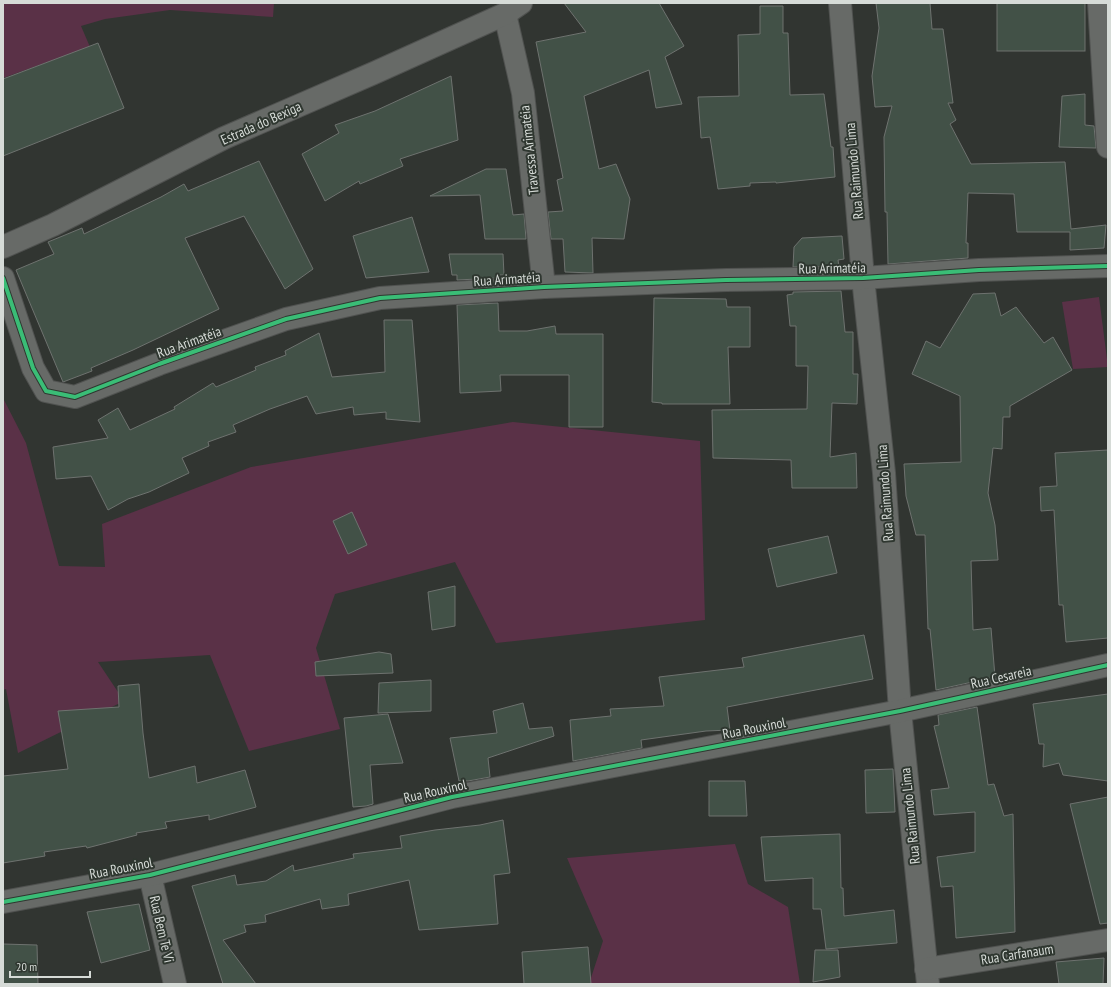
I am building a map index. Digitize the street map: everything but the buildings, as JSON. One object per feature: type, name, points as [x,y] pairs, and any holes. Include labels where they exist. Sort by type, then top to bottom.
[{"type":"street","name":"Rua Raimundo Lima","points":[[840,3],[863,278],[884,473],[900,711],[927,976]]},
{"type":"street","points":[[1099,3],[1108,147]]},
{"type":"street","name":"Estrada do Bexiga","points":[[3,247],[53,226],[224,138],[367,76],[513,8]]},
{"type":"street","name":"Travessa Arimatéia","points":[[513,8],[544,287]]},
{"type":"street","name":"Rua Arimatéia","points":[[3,278],[33,368],[46,392],[75,397],[159,364],[286,319],[380,298],[544,287],[726,280],[863,278],[979,270],[1108,266]]},
{"type":"street","name":"Rua Cesareia","points":[[900,711],[1108,665]]},
{"type":"street","name":"Rua Rouxinol","points":[[3,902],[150,875],[452,797],[900,711]]},
{"type":"street","name":"Rua Bem Te Vi","points":[[150,875],[175,984]]},
{"type":"street","name":"Rua Carfanaum","points":[[927,976],[1108,940]]},
{"type":"shaded area","points":[[3,3],[274,3],[273,17],[170,10],[105,19],[81,26],[90,47],[3,78]]},
{"type":"shaded area","points":[[1099,297],[1108,367],[1073,369],[1062,302]]},
{"type":"shaded area","points":[[3,398],[26,443],[59,566],[105,567],[102,524],[251,467],[513,422],[700,441],[705,620],[496,643],[455,562],[335,594],[316,648],[340,729],[249,751],[210,655],[98,662],[124,701],[18,753],[6,689],[3,690]]},
{"type":"shaded area","points":[[735,844],[748,884],[788,907],[800,984],[589,984],[603,941],[567,858]]},
{"type":"cycle path","points":[[3,278],[33,368],[46,391],[75,397],[159,364],[286,319],[380,298],[544,287],[726,280],[863,278],[979,270],[1108,266]]},
{"type":"cycle path","points":[[3,902],[150,875],[452,797],[900,711],[1108,665]]}]
